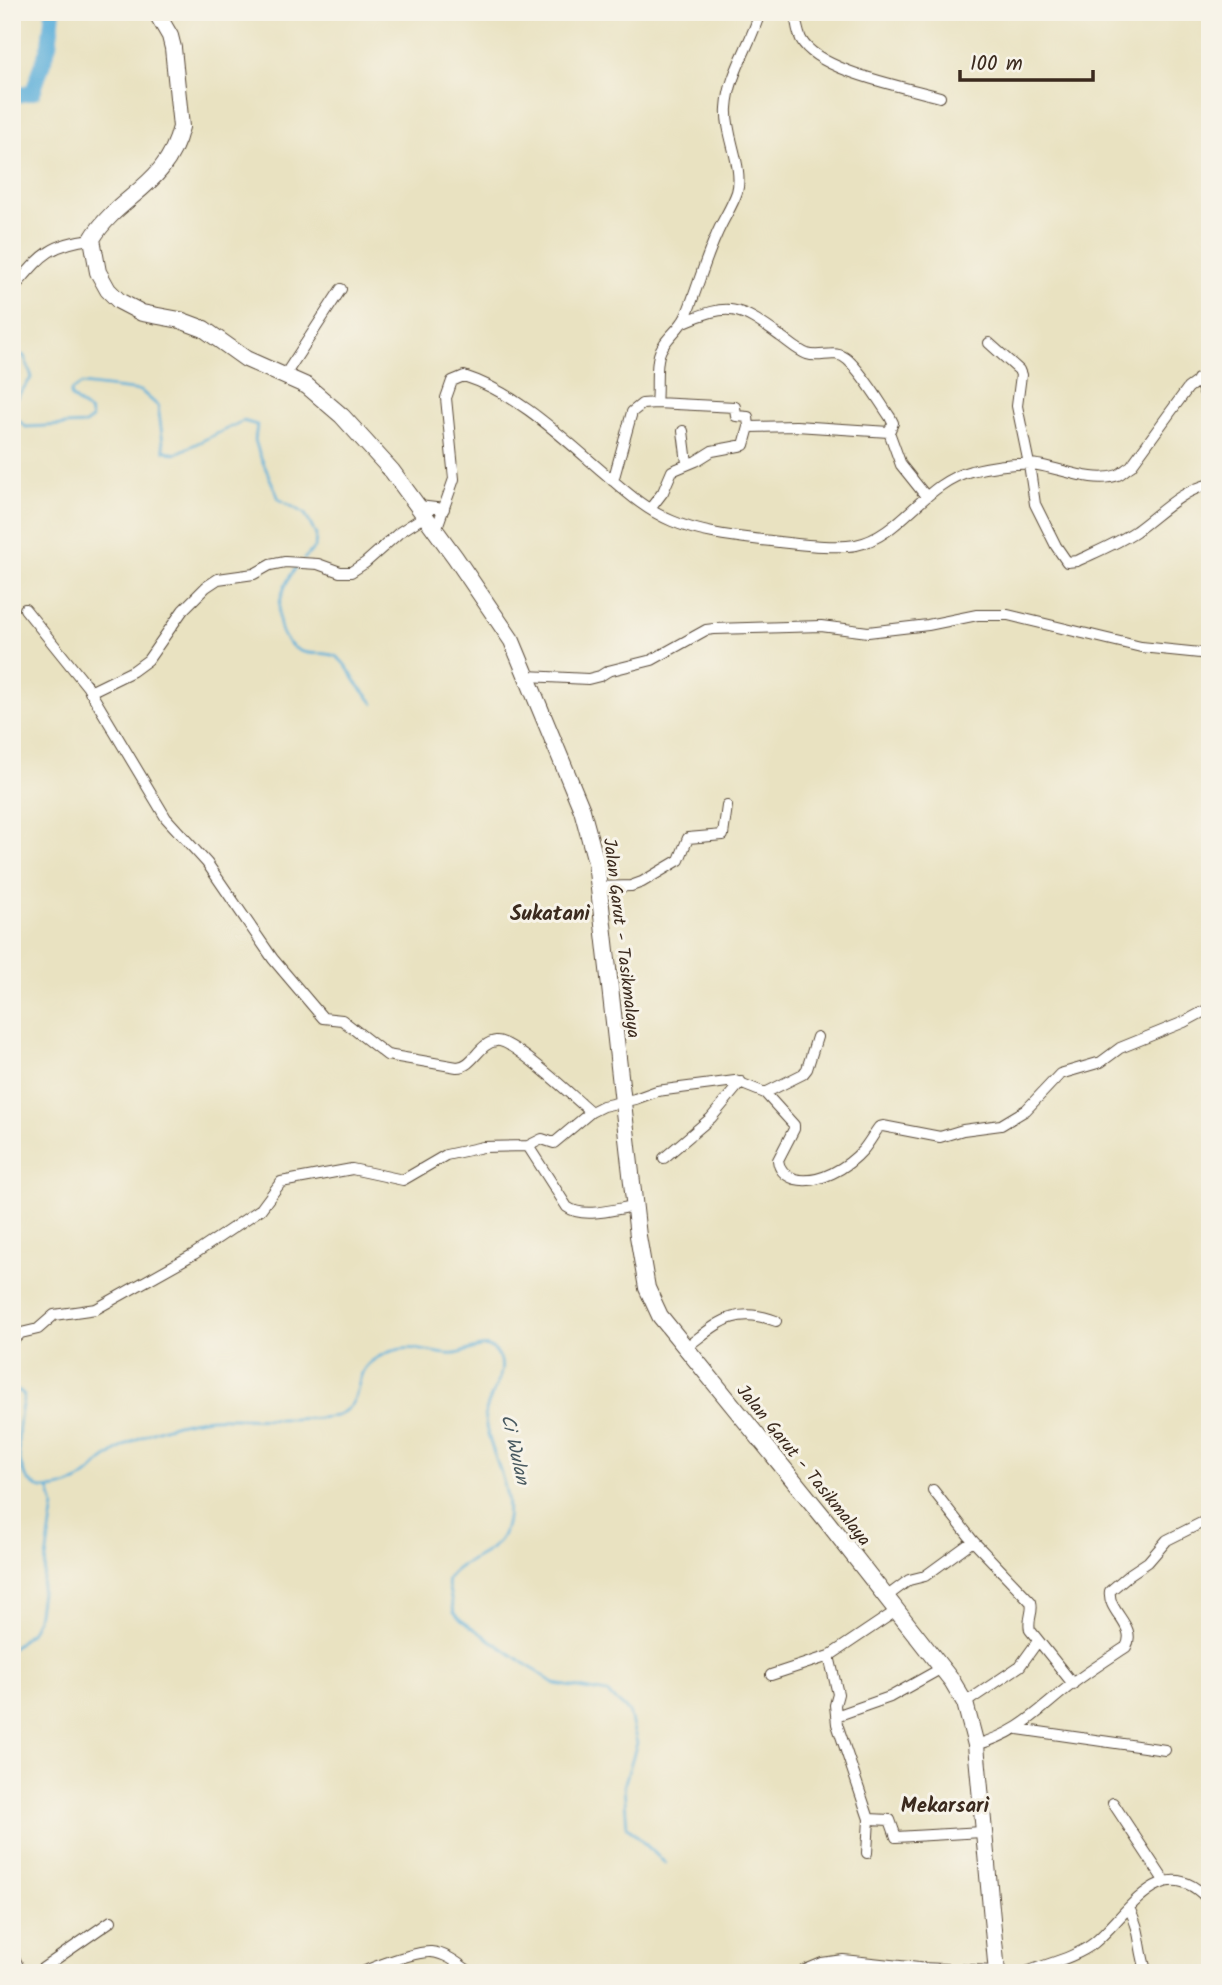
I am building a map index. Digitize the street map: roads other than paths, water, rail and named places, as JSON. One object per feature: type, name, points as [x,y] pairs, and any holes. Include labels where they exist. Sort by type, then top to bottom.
[{"type":"main road","points":[[92,239],[102,224],[151,181],[178,138],[180,119],[173,48],[170,36],[156,12]]},
{"type":"main road","name":"Jalan Garut - Tasikmalaya","points":[[92,239],[98,272],[108,290],[119,301],[142,313],[180,320],[204,329],[246,359],[285,375],[316,392],[342,416],[386,463],[436,530],[512,641],[582,810],[596,862],[634,1206],[642,1265],[651,1299],[685,1348],[942,1668],[965,1703],[976,1745],[997,1972]]},
{"type":"street","points":[[656,403],[658,356],[663,344],[682,323],[715,238],[737,191],[737,165],[728,128],[727,107],[740,61],[756,29],[761,12]]},
{"type":"street","points":[[795,12],[800,38],[822,59],[849,71],[940,97]]},
{"type":"street","points":[[12,290],[35,264],[53,249],[69,242],[92,239]]},
{"type":"street","points":[[285,375],[341,289]]},
{"type":"street","points":[[682,323],[710,311],[734,309],[757,319],[804,353],[818,356],[833,353],[846,358],[890,416],[892,424],[889,432],[901,465],[925,495]]},
{"type":"street","points":[[989,343],[1019,370],[1021,375],[1017,406],[1030,464],[1035,503],[1067,562],[1077,561],[1127,537],[1181,496],[1210,484]]},
{"type":"street","points":[[436,530],[454,479],[446,398],[452,381],[464,376],[494,387],[548,426],[650,509],[672,521],[743,538],[799,544],[856,545],[886,531],[925,495],[968,472],[1030,464],[1075,474],[1104,477],[1118,475],[1131,466],[1181,397],[1198,379],[1210,372]]},
{"type":"street","points":[[1198,379],[1210,405]]},
{"type":"street","points":[[613,481],[632,412],[642,404],[734,406],[738,418],[748,417],[744,445],[712,451],[672,471],[663,492],[650,509]]},
{"type":"street","points":[[748,427],[796,426],[889,432]]},
{"type":"street","points":[[683,431],[687,463]]},
{"type":"street","points":[[90,692],[133,671],[148,660],[183,610],[211,583],[226,576],[254,574],[278,562],[308,562],[340,572],[351,572],[365,563],[422,511],[444,509]]},
{"type":"street","points":[[25,609],[90,692],[166,818],[207,863],[273,959],[323,1018],[342,1020],[387,1055],[457,1067],[464,1066],[490,1043],[497,1040],[505,1042],[533,1062],[591,1112]]},
{"type":"street","points":[[527,676],[588,679],[600,676],[608,671],[652,660],[706,630],[821,626],[868,632],[928,625],[977,615],[1008,615],[1140,647],[1210,654]]},
{"type":"street","points":[[598,887],[636,885],[675,863],[688,838],[723,835],[727,806]]},
{"type":"street","points":[[12,1341],[21,1333],[39,1328],[54,1315],[96,1309],[194,1254],[261,1209],[281,1182],[352,1169],[400,1181],[446,1155],[482,1147],[528,1146],[542,1139],[557,1141],[591,1112],[657,1091],[741,1082],[765,1093],[795,1127],[781,1152],[779,1166],[791,1178],[816,1180],[859,1154],[883,1126],[940,1137],[963,1130],[1001,1125],[1026,1110],[1060,1074],[1096,1065],[1125,1045],[1184,1023],[1210,1009]]},
{"type":"street","points":[[765,1093],[803,1074],[817,1037]]},
{"type":"street","points":[[664,1158],[711,1118],[741,1082]]},
{"type":"street","points":[[528,1146],[567,1207],[573,1212],[634,1206]]},
{"type":"street","points":[[685,1348],[733,1316],[755,1314],[776,1321]]},
{"type":"street","points":[[933,1490],[973,1541],[1031,1602],[1028,1624],[1038,1641],[1073,1684]]},
{"type":"street","points":[[976,1745],[1018,1729],[1129,1642],[1129,1632],[1110,1601],[1110,1591],[1148,1562],[1167,1540],[1210,1521]]},
{"type":"street","points":[[886,1597],[909,1580],[925,1576],[973,1541]]},
{"type":"street","points":[[771,1675],[829,1656],[897,1611]]},
{"type":"street","points":[[965,1703],[1020,1666],[1038,1641]]},
{"type":"street","points":[[829,1656],[838,1693],[836,1716],[840,1736],[869,1819],[867,1853]]},
{"type":"street","points":[[836,1716],[890,1697],[942,1668]]},
{"type":"street","points":[[1018,1729],[1165,1750]]},
{"type":"street","points":[[1113,1802],[1165,1882]]},
{"type":"street","points":[[869,1819],[891,1821],[896,1837],[982,1832]]},
{"type":"street","points":[[1024,1973],[1083,1951],[1146,1890],[1165,1882],[1183,1882],[1196,1888],[1210,1902]]},
{"type":"street","points":[[1129,1909],[1138,1923],[1142,1959],[1147,1973]]},
{"type":"street","points":[[36,1973],[111,1921]]},
{"type":"street","points":[[361,1973],[375,1966],[431,1952],[456,1961],[471,1973]]},
{"type":"street","points":[[12,1953],[21,1973]]},
{"type":"street","points":[[798,1973],[822,1963],[843,1960],[891,1970],[997,1972]]},
{"type":"waterway","name":"Ci Wulan","points":[[12,96],[33,92],[49,45],[53,12]]},
{"type":"waterway","points":[[12,351],[24,356],[32,377],[14,401],[14,416],[26,427],[85,424],[92,419],[90,412],[71,397],[71,391],[82,384],[141,391],[158,406],[164,450],[175,454],[243,421],[257,425],[255,440],[279,499],[305,514],[316,535],[315,547],[304,559]]},
{"type":"waterway","points":[[297,567],[290,576],[281,599],[279,612],[283,635],[300,651],[337,657],[374,704]]},
{"type":"waterway","name":"Ci Wulan","points":[[12,1391],[20,1391],[24,1395],[19,1430],[21,1465],[27,1478],[38,1487],[54,1489],[81,1480],[116,1451],[139,1438],[177,1424],[211,1418],[298,1419],[336,1416],[352,1403],[367,1365],[392,1351],[408,1348],[455,1354],[481,1347],[491,1348],[500,1359],[502,1367],[485,1420],[506,1490],[507,1519],[498,1542],[459,1567],[447,1580],[454,1612],[461,1620],[555,1684],[607,1693],[629,1712],[637,1743],[624,1786],[627,1827],[665,1863]]},
{"type":"waterway","points":[[12,1648],[30,1633],[37,1619],[54,1506],[49,1488]]},
{"type":"district","name":"Sukatani","points":[[550,913]]},
{"type":"district","name":"Mekarsari","points":[[945,1805]]}]
